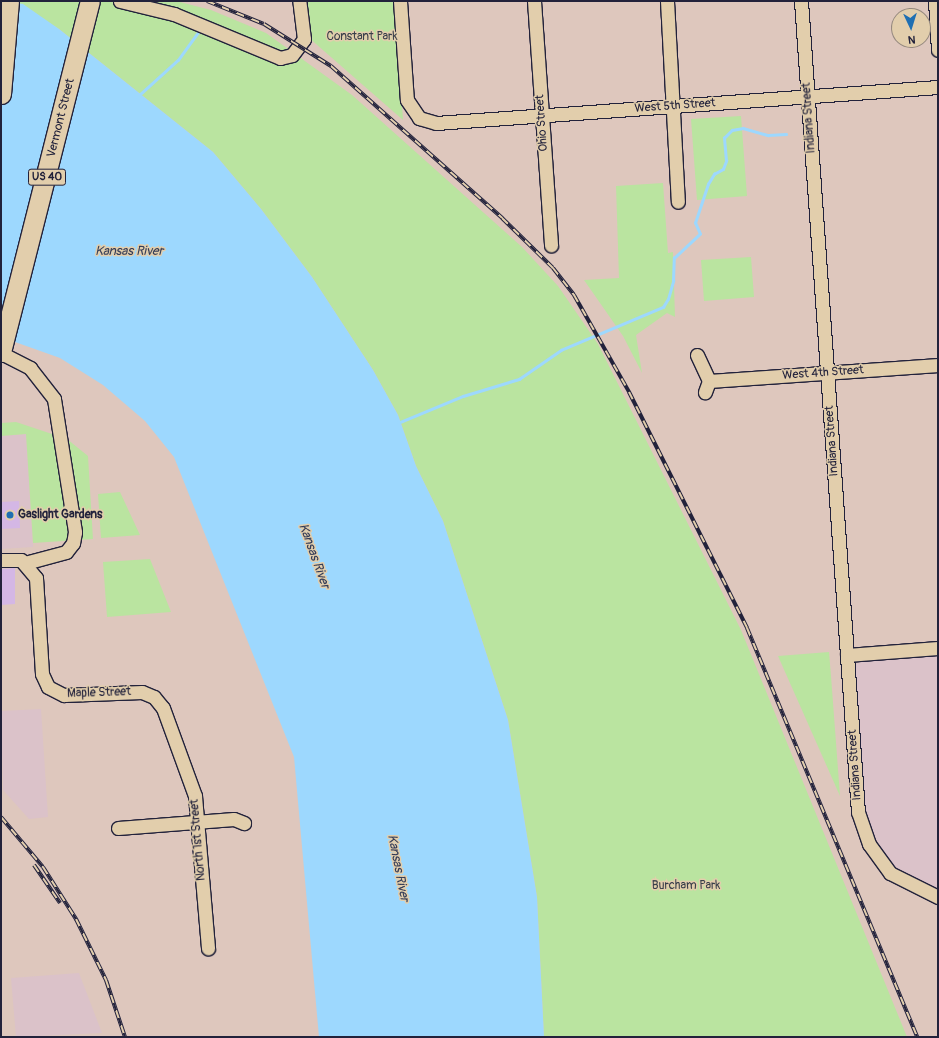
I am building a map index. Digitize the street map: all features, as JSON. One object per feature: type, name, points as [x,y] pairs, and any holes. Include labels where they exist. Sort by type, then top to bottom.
[{"type":"highway","points":[[1,94],[9,1]]},
{"type":"highway","name":"Vermont Street","points":[[1,352],[90,1]]},
{"type":"street","points":[[120,1],[174,14],[278,58],[291,56],[304,39],[298,1]]},
{"type":"street","name":"West 5th Street","points":[[400,1],[407,100],[414,113],[436,123],[938,87]]},
{"type":"street","name":"Ohio Street","points":[[534,1],[551,245]]},
{"type":"street","points":[[667,1],[674,106],[678,202]]},
{"type":"street","name":"Indiana Street","points":[[801,1],[858,812],[869,844],[890,873],[938,897]]},
{"type":"street","points":[[934,1],[938,50]]},
{"type":"street","points":[[1,352],[30,368],[54,398],[75,532],[73,543],[66,552],[25,563],[15,558],[1,560]]},
{"type":"street","name":"West 4th Street","points":[[696,355],[707,387],[827,373],[938,365]]},
{"type":"street","name":"Maple Street","points":[[25,563],[37,582],[42,674],[50,688],[64,695],[135,691],[150,695]]},
{"type":"street","points":[[847,655],[938,648]]},
{"type":"street","name":"North 1st Street","points":[[150,695],[163,708],[193,787],[198,822],[208,948]]},
{"type":"street","points":[[118,828],[234,818],[244,822]]},
{"type":"shaded area","points":[[26,434],[33,547],[1,549],[1,436]]},
{"type":"shaded area","points":[[938,654],[938,892],[893,866],[869,828],[863,808],[854,666],[861,660]]},
{"type":"shaded area","points":[[41,709],[48,817],[29,819],[3,790],[1,711]]},
{"type":"shaded area","points":[[79,973],[102,1033],[16,1037],[11,978]]},
{"type":"green space","name":"Burcham Park","points":[[14,1],[176,1],[211,10],[266,33],[352,95],[522,247],[558,286],[598,344],[741,630],[907,1037],[544,1037],[537,897],[508,720],[443,521],[416,466],[398,415],[373,370],[312,277],[261,209],[213,152],[59,29]]},
{"type":"green space","name":"Constant Park","points":[[303,1],[395,1],[403,120],[308,37]]},
{"type":"green space","points":[[741,116],[747,196],[697,200],[691,119]]},
{"type":"green space","points":[[663,183],[668,253],[673,252],[675,317],[667,313],[636,335],[642,373],[623,336],[584,280],[619,278],[616,186]]},
{"type":"green space","points":[[751,257],[754,297],[704,301],[701,260]]},
{"type":"green space","points":[[16,422],[67,439],[88,456],[93,539],[33,543],[26,434],[1,436],[1,423]]},
{"type":"green space","points":[[120,492],[140,535],[101,538],[98,494]]},
{"type":"green space","points":[[150,559],[171,612],[107,617],[103,562]]},
{"type":"green space","points":[[829,652],[831,676],[840,796],[778,656]]},
{"type":"water","name":"Kansas River","points":[[1,1],[23,4],[59,29],[213,152],[261,209],[312,277],[373,370],[398,415],[416,466],[443,521],[508,720],[537,897],[544,1037],[319,1037],[294,757],[174,457],[145,421],[103,385],[60,358],[1,337]]},
{"type":"building","name":"Gaslight Gardens","points":[[19,501],[20,528],[1,529],[1,502]]},
{"type":"building","points":[[15,568],[15,604],[1,605],[1,569]]},
{"type":"waterway","points":[[137,97],[178,60],[198,32]]},
{"type":"waterway","points":[[398,423],[463,396],[519,379],[561,350],[663,307],[668,299],[673,281],[674,258],[700,234],[695,223],[708,184],[714,174],[723,169],[726,161],[724,138],[732,130],[743,128],[768,135],[786,134]]},
{"type":"railway","points":[[207,1],[264,24],[331,66],[502,218],[553,268],[574,295],[629,392],[747,628],[917,1037]]},
{"type":"railway","points":[[1,817],[43,867],[76,919],[106,980],[125,1037]]},
{"type":"railway","points":[[34,865],[60,903]]},
{"type":"place","name":"Gaslight Gardens","points":[[10,515]]}]
